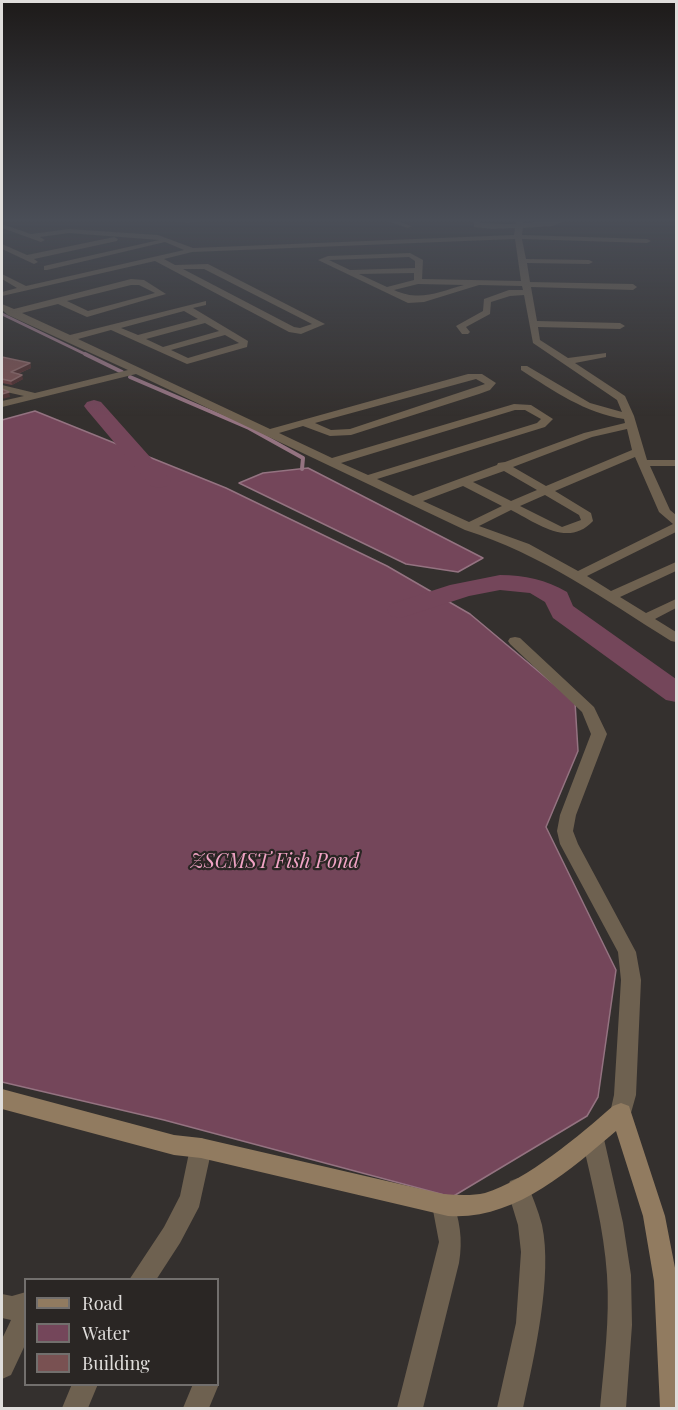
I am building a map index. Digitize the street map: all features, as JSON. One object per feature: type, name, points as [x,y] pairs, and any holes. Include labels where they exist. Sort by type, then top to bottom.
[{"type":"street","points":[[18,285],[24,288]]},
{"type":"street","points":[[2,294],[37,285]]},
{"type":"street","points":[[11,313],[122,285]]},
{"type":"street","points":[[57,300],[87,314],[162,294],[145,285]]},
{"type":"street","points":[[209,285],[292,330],[301,331],[320,324],[242,285]]},
{"type":"street","points":[[375,285],[403,299],[414,300],[473,285]]},
{"type":"street","points":[[385,290],[404,285]]},
{"type":"street","points":[[486,285],[528,288],[633,287]]},
{"type":"street","points":[[528,285],[536,341],[621,398],[641,458],[665,512],[676,521]]},
{"type":"street","points":[[465,332],[461,326],[487,312],[487,301],[528,288]]},
{"type":"street","points":[[67,339],[203,303]]},
{"type":"street","points":[[2,308],[272,432],[412,501],[469,527],[497,534],[515,542],[577,576],[676,638]]},
{"type":"street","points":[[112,327],[187,361],[244,345],[245,343],[186,308]]},
{"type":"street","points":[[138,338],[206,320]]},
{"type":"street","points":[[533,324],[620,326]]},
{"type":"street","points":[[161,350],[227,332]]},
{"type":"street","points":[[567,361],[603,355]]},
{"type":"street","points":[[524,368],[591,408],[629,420]]},
{"type":"street","points":[[2,404],[135,371]]},
{"type":"street","points":[[272,432],[304,423],[468,377],[478,376],[491,383],[486,388],[475,392],[351,432],[327,433],[304,423]]},
{"type":"street","points":[[2,388],[34,395]]},
{"type":"street","points":[[331,462],[514,407],[526,407],[548,419],[541,425],[367,479]]},
{"type":"street","points":[[412,501],[502,465],[629,420]]},
{"type":"street","points":[[469,527],[509,505],[641,458],[676,464]]},
{"type":"street","points":[[464,482],[561,531],[577,527],[587,521],[585,513],[502,465]]},
{"type":"street","points":[[577,576],[676,527]]},
{"type":"street","points":[[609,597],[676,566]]},
{"type":"street","points":[[645,619],[676,603]]},
{"type":"street","points":[[515,641],[590,710],[599,734],[568,815],[565,831],[574,854],[627,951],[631,980],[625,1095],[621,1113],[654,1216],[666,1281],[673,1408]]},
{"type":"street","points":[[2,1099],[174,1144],[201,1148],[443,1205],[467,1206],[486,1203],[518,1189],[593,1138],[621,1113]]},
{"type":"street","points":[[593,1138],[613,1223],[619,1274],[620,1318],[614,1408]]},
{"type":"street","points":[[142,1278],[172,1235],[191,1199],[201,1148]]},
{"type":"street","points":[[510,1408],[528,1323],[533,1252],[530,1225],[518,1189]]},
{"type":"street","points":[[410,1408],[451,1242],[443,1205]]},
{"type":"street","points":[[2,1306],[12,1308],[24,1305]]},
{"type":"street","points":[[2,1366],[24,1318]]},
{"type":"street","points":[[75,1408],[84,1386]]},
{"type":"street","points":[[196,1408],[205,1386]]},
{"type":"water","name":"ZSCMST Fish Pond","points":[[35,411],[226,488],[387,566],[470,614],[575,702],[578,751],[546,827],[616,970],[598,1097],[587,1116],[452,1197],[164,1120],[2,1082],[2,420]]},
{"type":"water","points":[[308,468],[483,558],[458,572],[406,564],[239,483],[263,473]]},
{"type":"building","points":[[2,357],[30,363],[11,372],[22,375],[11,381],[2,379]]},
{"type":"waterway","points":[[2,314],[89,356]]},
{"type":"waterway","points":[[85,354],[122,372]]},
{"type":"waterway","points":[[130,377],[249,428],[303,458],[302,469]]},
{"type":"waterway","points":[[94,406],[159,481]]},
{"type":"waterway","points":[[401,610],[480,585],[500,582],[520,583],[540,588],[558,598],[563,612],[676,693]]}]
